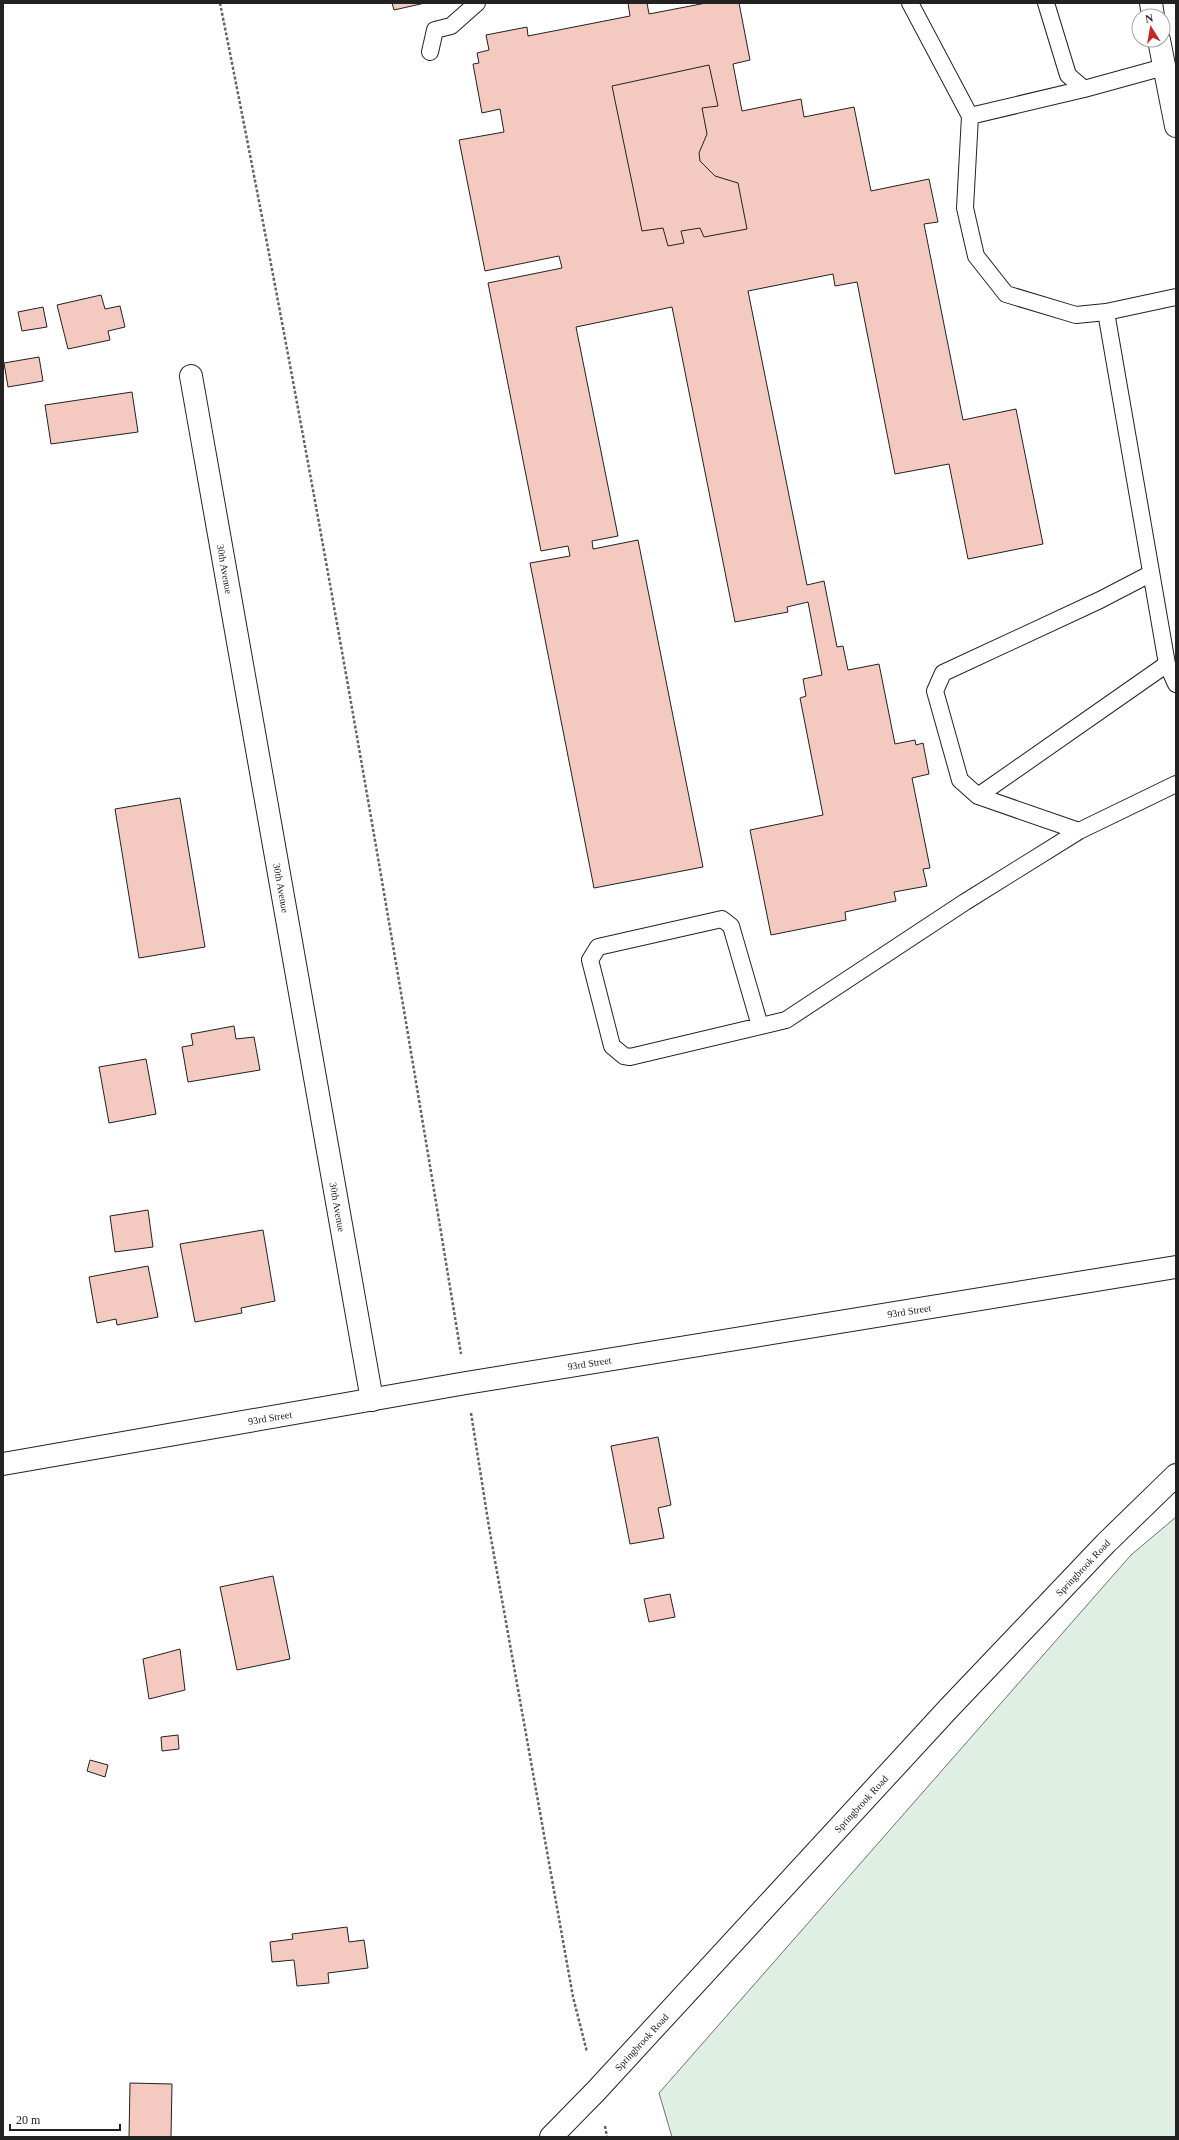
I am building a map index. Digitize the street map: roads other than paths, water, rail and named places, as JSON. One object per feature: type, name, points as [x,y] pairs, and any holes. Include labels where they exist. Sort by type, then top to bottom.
[{"type":"street","points":[[1160,48],[1176,126]]},
{"type":"street","name":"30th Avenue","points":[[191,376],[372,1400]]},
{"type":"street","name":"93rd Street","points":[[3,1464],[372,1400],[1176,1267]]},
{"type":"street","name":"Springbrook Road","points":[[551,2137],[602,2085],[949,1708],[1106,1544],[1176,1475]]},
{"type":"lane","points":[[430,52],[435,30],[451,26],[477,3]]},
{"type":"lane","points":[[910,3],[970,116],[965,208],[976,256],[1006,294],[1076,315],[1106,312],[1176,297]]},
{"type":"lane","points":[[1046,3],[1068,75],[1084,89]]},
{"type":"lane","points":[[970,116],[1084,89],[1164,67]]},
{"type":"lane","points":[[1106,312],[1150,574],[1167,664],[1176,684]]},
{"type":"lane","points":[[1079,831],[978,796],[960,780],[935,691],[943,673],[1100,600],[1150,574]]},
{"type":"lane","points":[[978,796],[1167,664]]},
{"type":"lane","points":[[760,1026],[731,926],[722,919],[598,947],[590,960],[612,1046],[624,1056],[630,1056],[760,1026],[786,1020],[965,902],[1079,831],[1176,784]]}]
